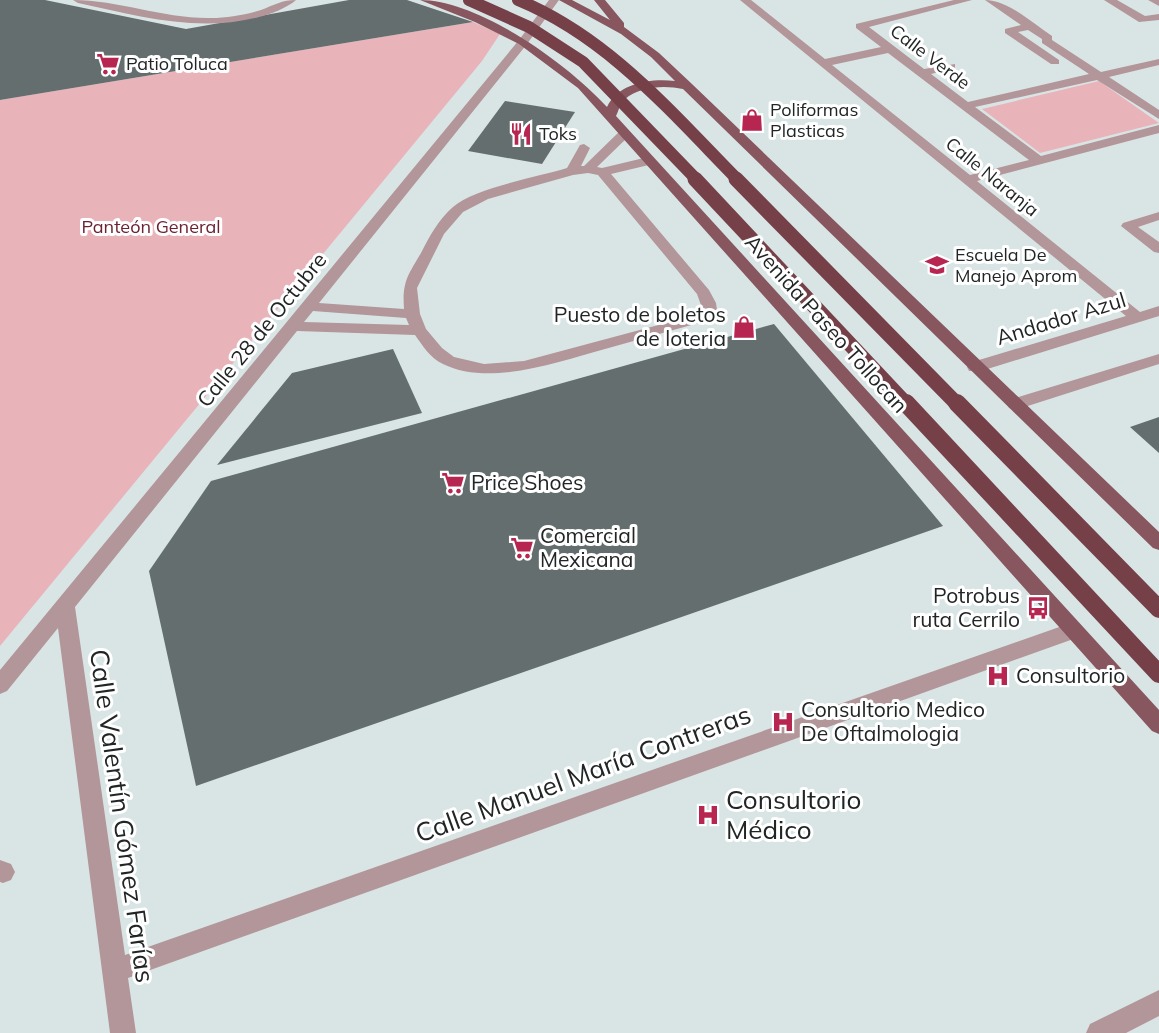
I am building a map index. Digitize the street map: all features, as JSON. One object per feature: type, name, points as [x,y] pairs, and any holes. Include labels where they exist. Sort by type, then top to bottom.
[{"type":"highway","name":"Avenida Paseo Tollocan","points":[[470,0],[530,26],[558,42],[583,62],[759,246],[1159,674]]},
{"type":"highway","name":"Avenida Paseo Tollocan","points":[[518,0],[564,21],[595,42],[636,77],[1159,609]]},
{"type":"main road","name":"Avenida Paseo Tollocan","points":[[425,0],[479,20],[523,42],[582,86],[1159,725]]},
{"type":"main road","points":[[564,0],[625,32],[689,87],[975,367],[1159,543]]},
{"type":"main road","points":[[598,0],[611,12],[625,32]]},
{"type":"main road","points":[[611,117],[615,103],[622,96],[638,89],[667,83],[689,87]]},
{"type":"street","points":[[78,0],[93,1],[169,19],[205,23],[262,14],[291,0]]},
{"type":"street","name":"Calle 28 de Octubre","points":[[0,685],[523,42],[554,0]]},
{"type":"street","name":"Calle Naranja","points":[[745,0],[1138,318]]},
{"type":"street","name":"Calle Verde","points":[[967,0],[860,26],[1039,161]]},
{"type":"street","points":[[990,0],[1048,38],[1046,41],[1159,115]]},
{"type":"street","points":[[1109,0],[1143,20],[1159,17]]},
{"type":"street","points":[[1153,0],[1159,3]]},
{"type":"street","points":[[1031,26],[1009,31],[1081,79]]},
{"type":"street","points":[[824,63],[889,49]]},
{"type":"street","points":[[965,106],[1159,62]]},
{"type":"street","points":[[920,73],[951,66]]},
{"type":"street","points":[[967,180],[1159,129]]},
{"type":"street","points":[[595,171],[624,134]]},
{"type":"street","points":[[572,171],[584,148]]},
{"type":"street","points":[[595,171],[704,293],[710,303],[709,310],[697,319],[524,366],[484,369],[449,361],[436,352],[419,330],[412,314],[410,288],[438,233],[458,209],[483,196],[572,171],[595,171],[648,161]]},
{"type":"street","points":[[1159,216],[1128,226],[1159,249]]},
{"type":"street","points":[[308,306],[412,314]]},
{"type":"street","name":"Andador Azul","points":[[975,367],[1159,311]]},
{"type":"street","points":[[292,326],[419,330]]},
{"type":"street","points":[[1015,404],[1159,359]]},
{"type":"street","name":"Calle Valentín Gómez Farías","points":[[65,607],[123,1033]]},
{"type":"street","name":"Calle Manuel María Contreras","points":[[114,971],[1072,631]]},
{"type":"street","points":[[1099,1033],[1159,1003]]},
{"type":"green space","name":"Panteón General","points":[[473,22],[500,34],[482,61],[0,646],[0,100]]},
{"type":"green space","points":[[1099,81],[1159,123],[1040,153],[982,109]]},
{"type":"building","name":"Patio Toluca","points":[[0,0],[45,0],[186,29],[349,0],[407,0],[473,22],[0,100]]},
{"type":"building","points":[[505,101],[575,112],[542,164],[468,151]]},
{"type":"building","name":"Comercial Mexicana","points":[[774,324],[943,526],[196,786],[149,571],[211,481]]},
{"type":"building","points":[[393,349],[422,413],[217,465],[292,373]]},
{"type":"building","points":[[1159,417],[1159,453],[1130,427]]},
{"type":"place","name":"Patio Toluca","points":[[108,64]]},
{"type":"place","name":"Poliformas Plasticas","points":[[752,120]]},
{"type":"place","name":"Toks","points":[[521,134]]},
{"type":"place","name":"Escuela De Manejo Aprom","points":[[937,265]]},
{"type":"place","name":"Puesto de boletos de loteria","points":[[744,327]]},
{"type":"place","name":"Price Shoes","points":[[453,483]]},
{"type":"place","name":"Comercial Mexicana","points":[[522,548]]},
{"type":"place","name":"Potrobus ruta Cerrilo","points":[[1038,608]]},
{"type":"place","name":"Consultorio","points":[[998,676]]},
{"type":"place","name":"Consultorio Medico De Oftalmologia","points":[[783,722]]},
{"type":"place","name":"Consultorio Médico","points":[[708,815]]}]
